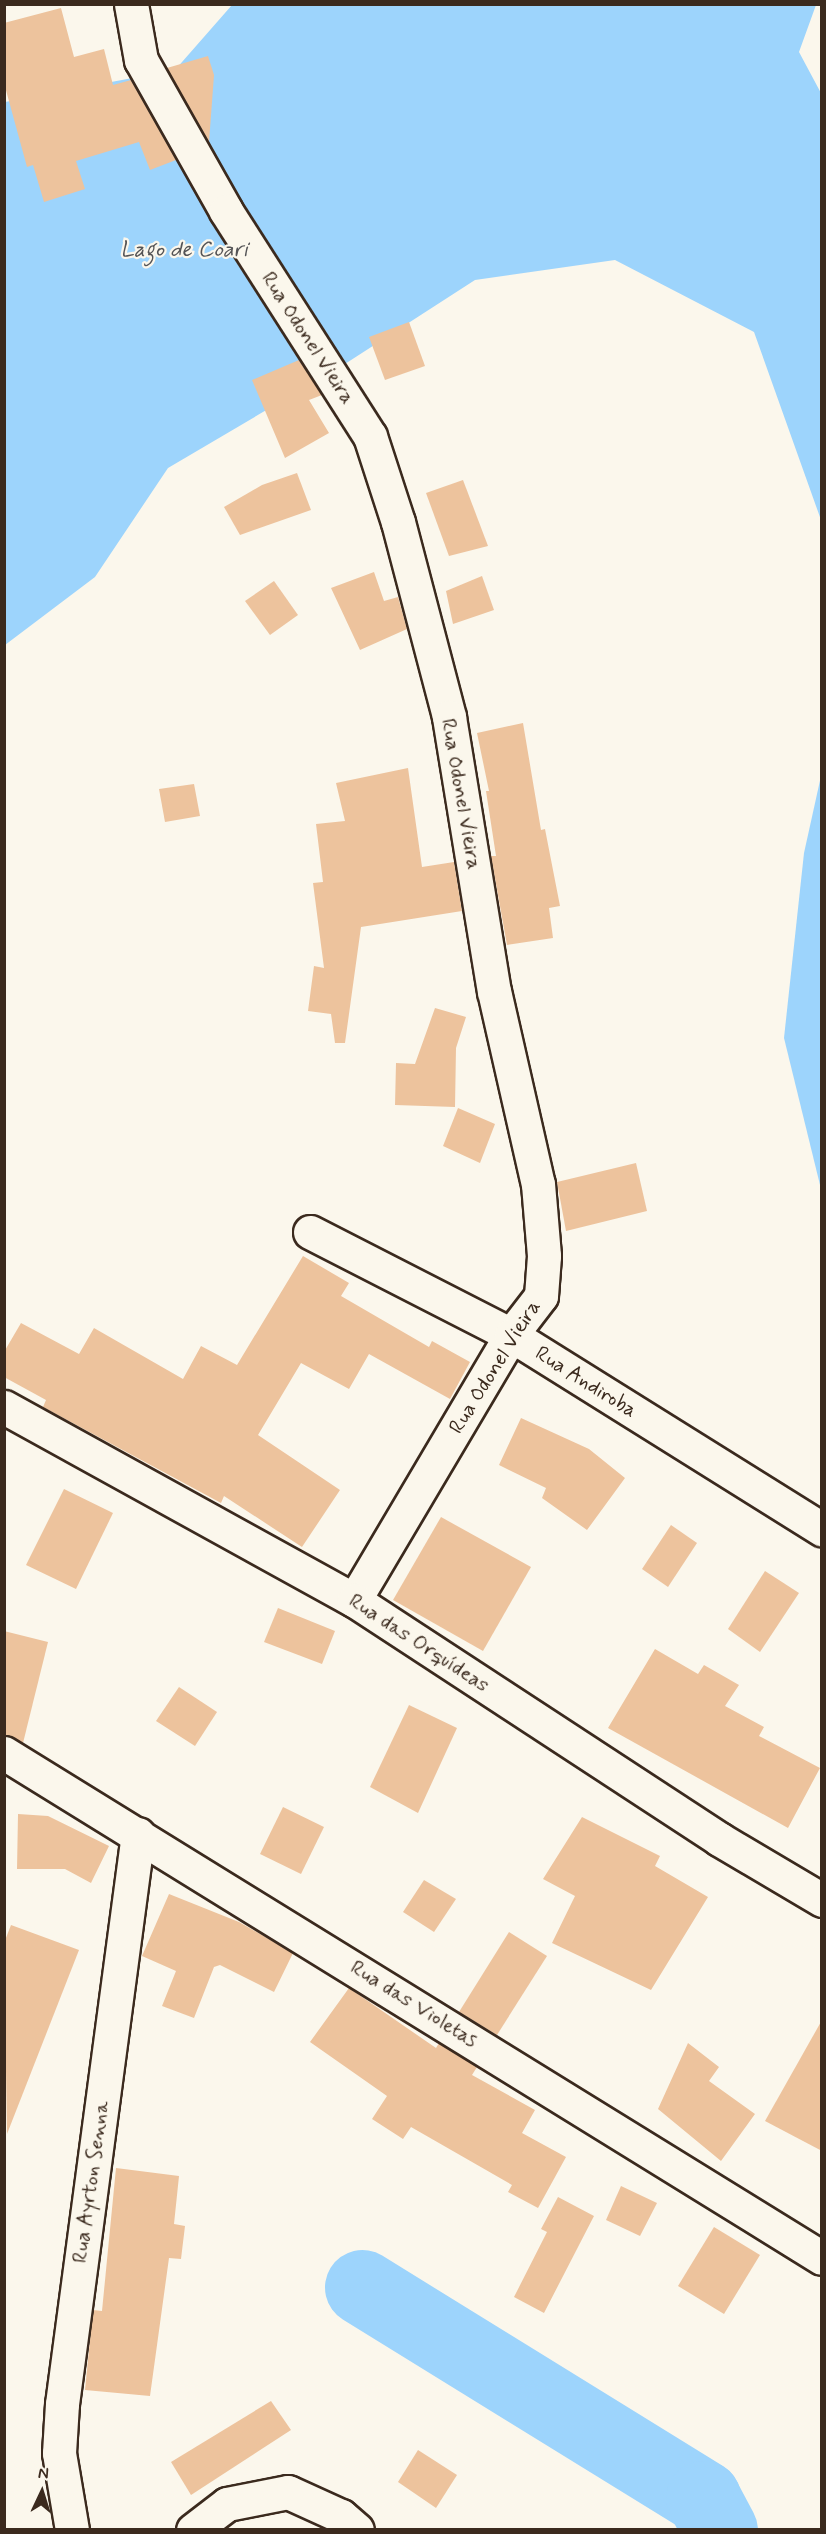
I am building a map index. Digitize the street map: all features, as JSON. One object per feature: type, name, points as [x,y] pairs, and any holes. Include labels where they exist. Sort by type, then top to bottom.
[{"type":"street","name":"Rua Odonel Vieira","points":[[131,4],[141,60],[226,211],[370,436],[398,522],[449,717],[494,992],[538,1184],[544,1256],[541,1296],[512,1335],[354,1600]]},
{"type":"street","name":"Rua Andiroba","points":[[310,1232],[512,1335],[822,1529]]},
{"type":"street","name":"Rua das Orquídeas","points":[[4,1407],[354,1600],[719,1839],[822,1900]]},
{"type":"street","name":"Rua das Violetas","points":[[4,1753],[822,2258]]},
{"type":"street","name":"Rua Ayrton Senna","points":[[72,2529],[59,2453],[62,2404],[138,1834]]},
{"type":"street","points":[[192,2529],[227,2504],[288,2492],[341,2516],[357,2529]]},
{"type":"water","name":"Lago de Coari","points":[[232,5],[816,5],[799,52],[822,95],[821,520],[754,332],[615,260],[475,280],[348,362],[168,468],[95,577],[5,645],[5,102],[175,70]]},
{"type":"water","points":[[821,776],[822,1189],[784,1038],[804,853]]},
{"type":"building","points":[[61,8],[74,57],[104,49],[113,85],[131,80],[176,160],[150,170],[139,142],[76,161],[85,189],[44,202],[33,165],[27,167],[4,83],[4,23]]},
{"type":"building","points":[[208,56],[214,75],[209,142],[167,68]]},
{"type":"building","points":[[409,322],[425,366],[385,380],[369,337]]},
{"type":"building","points":[[299,360],[322,395],[309,400],[329,433],[285,458],[252,380]]},
{"type":"building","points":[[297,473],[311,510],[240,535],[224,507],[262,485]]},
{"type":"building","points":[[463,480],[488,546],[449,556],[426,493]]},
{"type":"building","points":[[374,572],[384,601],[398,597],[407,629],[360,650],[331,588]]},
{"type":"building","points":[[482,576],[494,610],[453,624],[446,591]]},
{"type":"building","points":[[274,581],[298,615],[270,635],[245,601]]},
{"type":"building","points":[[523,723],[541,830],[545,829],[560,906],[549,908],[553,938],[507,945],[491,856],[496,856],[486,791],[489,791],[477,733]]},
{"type":"building","points":[[408,768],[422,867],[454,862],[462,911],[361,927],[345,1043],[335,1043],[331,1014],[308,1011],[314,966],[324,968],[313,883],[323,882],[316,824],[345,821],[336,783]]},
{"type":"building","points":[[194,784],[200,816],[165,822],[159,789]]},
{"type":"building","points":[[435,1008],[466,1017],[456,1048],[455,1107],[395,1105],[396,1063],[415,1064]]},
{"type":"building","points":[[458,1108],[495,1124],[480,1163],[443,1146]]},
{"type":"building","points":[[636,1163],[647,1211],[566,1231],[557,1182]]},
{"type":"building","points":[[303,1256],[349,1283],[341,1296],[429,1347],[432,1341],[470,1362],[450,1399],[369,1354],[349,1389],[301,1363],[258,1435],[340,1490],[302,1547],[224,1496],[221,1503],[43,1407],[46,1400],[4,1377],[4,1352],[21,1323],[79,1354],[94,1328],[183,1379],[201,1346],[237,1365]]},
{"type":"building","points":[[521,1418],[589,1449],[625,1478],[587,1530],[542,1498],[546,1488],[499,1465]]},
{"type":"building","points":[[64,1489],[113,1513],[76,1589],[26,1565]]},
{"type":"building","points":[[441,1517],[531,1567],[483,1651],[393,1600]]},
{"type":"building","points":[[671,1525],[697,1543],[668,1587],[642,1569]]},
{"type":"building","points":[[765,1571],[799,1593],[760,1652],[728,1629]]},
{"type":"building","points":[[278,1608],[335,1631],[322,1664],[264,1642]]},
{"type":"building","points":[[4,1631],[48,1642],[23,1743],[4,1734]]},
{"type":"building","points":[[655,1649],[698,1674],[704,1665],[739,1685],[725,1706],[764,1727],[759,1736],[820,1768],[788,1828],[608,1728]]},
{"type":"building","points":[[179,1687],[217,1712],[195,1746],[156,1721]]},
{"type":"building","points":[[409,1705],[457,1728],[418,1813],[370,1787]]},
{"type":"building","points":[[283,1807],[324,1827],[301,1874],[260,1854]]},
{"type":"building","points":[[18,1814],[48,1816],[109,1846],[91,1883],[65,1869],[17,1869]]},
{"type":"building","points":[[582,1817],[660,1856],[655,1866],[708,1897],[651,1990],[552,1943],[575,1896],[543,1879]]},
{"type":"building","points":[[424,1880],[456,1899],[434,1932],[403,1912]]},
{"type":"building","points":[[169,1894],[239,1922],[293,1953],[274,1992],[220,1965],[214,1967],[194,2018],[162,2006],[176,1971],[142,1956]]},
{"type":"building","points":[[11,1925],[79,1950],[7,2134],[4,1943]]},
{"type":"building","points":[[509,1932],[547,1956],[497,2035],[459,2012]]},
{"type":"building","points":[[349,1988],[436,2048],[439,2043],[477,2067],[472,2075],[535,2110],[522,2133],[566,2157],[538,2208],[508,2192],[512,2185],[411,2127],[403,2139],[372,2119],[387,2096],[310,2042]]},
{"type":"building","points":[[822,2020],[822,2151],[765,2121]]},
{"type":"building","points":[[688,2043],[719,2067],[709,2081],[755,2114],[721,2161],[658,2109]]},
{"type":"building","points":[[116,2168],[179,2176],[174,2224],[185,2226],[181,2259],[169,2258],[150,2396],[85,2390],[93,2310],[102,2311]]},
{"type":"building","points":[[621,2186],[657,2203],[640,2236],[606,2220]]},
{"type":"building","points":[[558,2197],[594,2216],[544,2313],[514,2297],[547,2232],[541,2229]]},
{"type":"building","points":[[714,2227],[760,2255],[724,2314],[678,2286]]},
{"type":"building","points":[[271,2401],[291,2430],[191,2495],[171,2462]]},
{"type":"building","points":[[418,2450],[457,2475],[436,2508],[398,2482]]},
{"type":"waterway","points":[[362,2287],[703,2498],[720,2530]]}]
